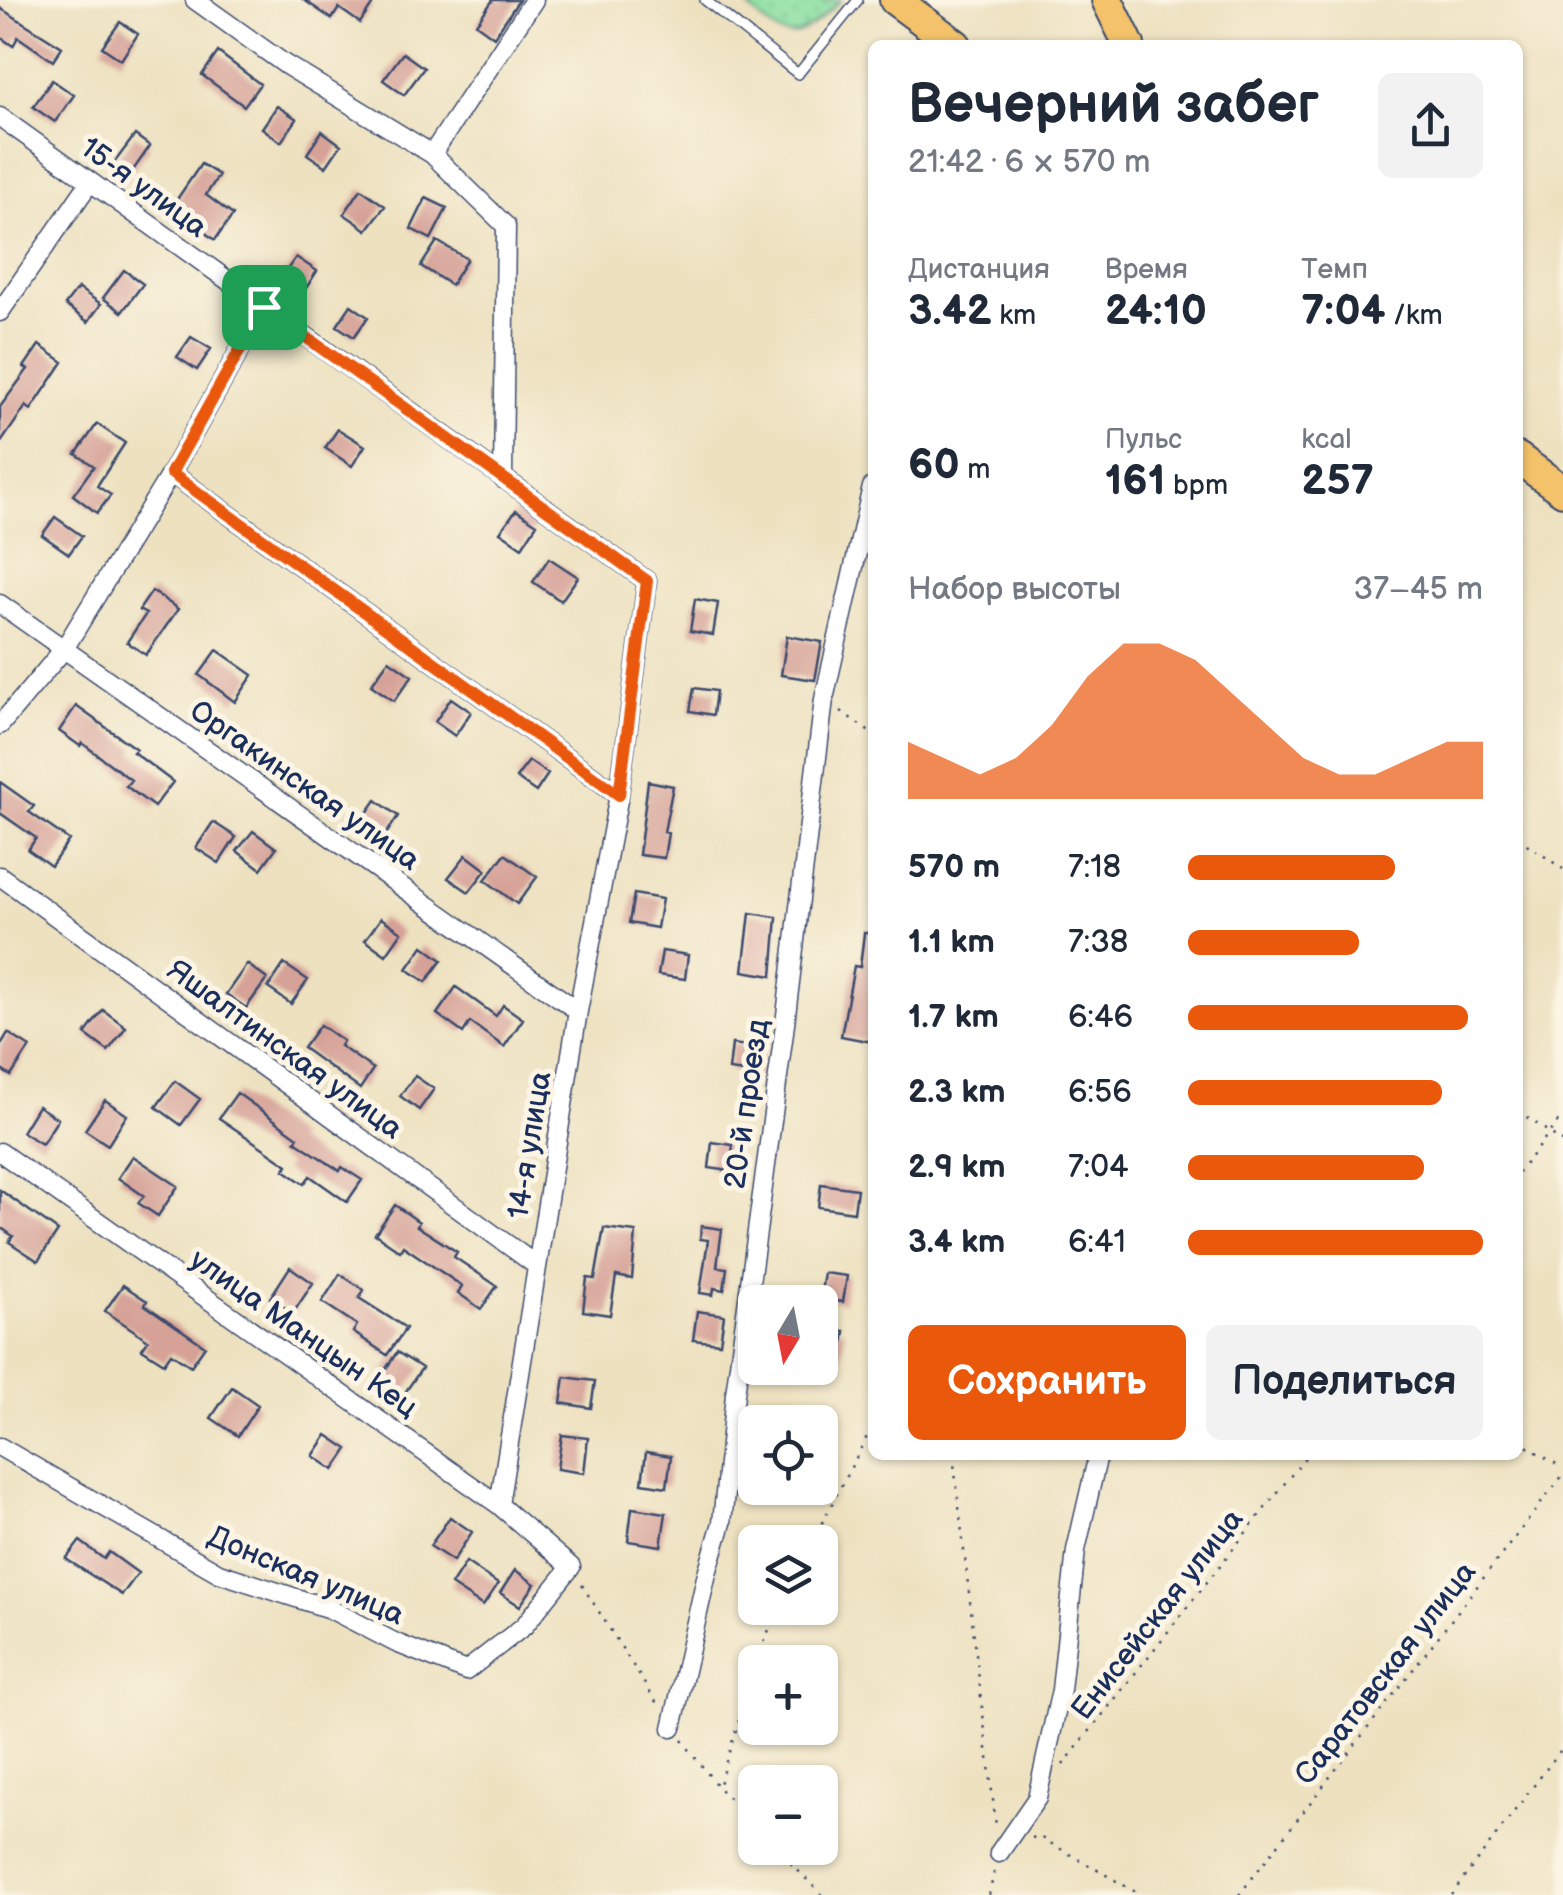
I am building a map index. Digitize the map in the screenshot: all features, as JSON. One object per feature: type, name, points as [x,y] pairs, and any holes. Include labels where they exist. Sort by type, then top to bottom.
[{"type":"highway","points":[[895,0],[949,40]]},
{"type":"highway","points":[[1107,0],[1127,40]]},
{"type":"highway","points":[[1523,462],[1563,491]]},
{"type":"street","points":[[195,0],[286,65],[432,154],[506,226],[502,479]]},
{"type":"street","points":[[432,154],[534,0]]},
{"type":"street","name":"15-я улица","points":[[0,118],[647,581]]},
{"type":"street","points":[[0,312],[90,182]]},
{"type":"street","points":[[0,725],[64,649],[171,473],[264,307]]},
{"type":"street","points":[[171,473],[619,795]]},
{"type":"street","name":"20-й проезд","points":[[672,1728],[722,1523],[824,699],[868,504]]},
{"type":"street","name":"14-я улица","points":[[499,1505],[578,1011],[619,795],[647,581]]},
{"type":"street","name":"Оргакинская улица","points":[[0,604],[578,1011]]},
{"type":"street","name":"Яшалтинская улица","points":[[0,876],[538,1266]]},
{"type":"street","name":"улица Манцын Кец","points":[[0,1152],[499,1505],[571,1566]]},
{"type":"street","name":"Донская улица","points":[[0,1448],[218,1573],[330,1609],[396,1643],[466,1671],[524,1626],[571,1566]]},
{"type":"street","points":[[999,1852],[1037,1798],[1062,1690],[1076,1550],[1097,1460]]},
{"type":"lane","points":[[704,0],[798,74],[858,0]]},
{"type":"path","points":[[824,699],[868,731]]},
{"type":"path","points":[[1523,843],[1563,870]]},
{"type":"path","points":[[1523,1114],[1563,1142]]},
{"type":"path","points":[[1523,1166],[1563,1114]]},
{"type":"path","points":[[821,1525],[868,1435]]},
{"type":"path","points":[[1523,1444],[1563,1468]]},
{"type":"path","points":[[954,1460],[999,1852],[989,1895]]},
{"type":"path","name":"Енисейская улица","points":[[1062,1767],[1304,1460]]},
{"type":"path","name":"Саратовская улица","points":[[1239,1895],[1563,1475]]},
{"type":"path","points":[[571,1566],[672,1728],[738,1808]]},
{"type":"path","points":[[718,1787],[738,1724]]},
{"type":"path","points":[[1451,1895],[1563,1747]]},
{"type":"path","points":[[999,1852],[1038,1836],[1141,1895]]},
{"type":"path","points":[[793,1865],[822,1895]]},
{"type":"green space","points":[[742,0],[841,0],[812,26],[792,35],[771,27]]},
{"type":"building","points":[[304,0],[365,0],[372,5],[360,23],[339,8],[332,19]]},
{"type":"building","points":[[493,0],[519,0],[494,37],[476,24]]},
{"type":"building","points":[[0,8],[62,47],[53,61],[18,37],[13,46],[0,37]]},
{"type":"building","points":[[120,22],[138,34],[121,60],[102,47]]},
{"type":"building","points":[[218,52],[260,84],[244,106],[202,75]]},
{"type":"building","points":[[403,53],[424,68],[404,95],[383,80]]},
{"type":"building","points":[[52,80],[74,95],[55,122],[33,107]]},
{"type":"building","points":[[277,106],[297,119],[281,142],[262,128]]},
{"type":"building","points":[[322,131],[341,145],[326,167],[307,154]]},
{"type":"building","points":[[135,135],[150,146],[127,179],[111,167]]},
{"type":"building","points":[[201,164],[219,175],[206,195],[233,215],[215,240],[171,208]]},
{"type":"building","points":[[361,189],[385,206],[367,230],[344,214]]},
{"type":"building","points":[[426,198],[447,208],[431,239],[411,229]]},
{"type":"building","points":[[437,241],[467,259],[451,285],[421,266]]},
{"type":"building","points":[[296,257],[317,271],[301,296],[279,281]]},
{"type":"building","points":[[124,270],[143,284],[122,312],[103,298]]},
{"type":"building","points":[[78,288],[101,304],[88,322],[65,305]]},
{"type":"building","points":[[351,305],[368,317],[354,337],[337,326]]},
{"type":"building","points":[[191,337],[211,349],[197,370],[177,357]]},
{"type":"building","points":[[39,345],[63,362],[31,410],[26,406],[0,444],[0,407],[28,369],[24,367]]},
{"type":"building","points":[[97,424],[125,443],[97,486],[111,495],[97,513],[73,495],[94,466],[76,454]]},
{"type":"building","points":[[338,429],[365,446],[352,466],[325,448]]},
{"type":"building","points":[[516,510],[537,524],[522,547],[500,532]]},
{"type":"building","points":[[55,517],[82,536],[69,554],[42,535]]},
{"type":"building","points":[[549,558],[578,577],[561,601],[533,582]]},
{"type":"building","points":[[152,591],[178,609],[146,655],[127,642],[146,614],[139,610]]},
{"type":"building","points":[[695,599],[718,603],[713,635],[690,631]]},
{"type":"building","points":[[787,636],[822,642],[815,680],[781,675]]},
{"type":"building","points":[[217,650],[253,675],[235,702],[199,675]]},
{"type":"building","points":[[389,660],[412,676],[394,701],[371,685]]},
{"type":"building","points":[[694,688],[716,691],[713,715],[690,711]]},
{"type":"building","points":[[451,698],[471,712],[455,736],[435,722]]},
{"type":"building","points":[[76,706],[136,749],[133,752],[173,782],[154,807],[126,786],[131,780],[82,743],[80,746],[59,731]]},
{"type":"building","points":[[529,761],[548,774],[536,792],[516,778]]},
{"type":"building","points":[[648,781],[673,786],[664,832],[668,833],[664,858],[639,855]]},
{"type":"building","points":[[0,782],[34,806],[29,812],[69,840],[51,866],[28,850],[36,838],[0,813]]},
{"type":"building","points":[[376,800],[398,816],[385,836],[362,820]]},
{"type":"building","points":[[213,822],[236,837],[219,863],[196,848]]},
{"type":"building","points":[[253,831],[276,848],[261,869],[237,851]]},
{"type":"building","points":[[505,854],[537,877],[517,904],[485,880]]},
{"type":"building","points":[[466,855],[486,870],[469,892],[448,878]]},
{"type":"building","points":[[634,894],[662,899],[657,928],[629,923]]},
{"type":"building","points":[[750,913],[777,917],[772,976],[743,971]]},
{"type":"building","points":[[381,918],[402,932],[386,955],[365,940]]},
{"type":"building","points":[[864,933],[868,933],[868,1041],[841,1036],[854,966],[860,967]]},
{"type":"building","points":[[423,946],[442,960],[426,982],[407,969]]},
{"type":"building","points":[[662,951],[688,955],[685,979],[658,975]]},
{"type":"building","points":[[247,964],[267,979],[246,1008],[226,994]]},
{"type":"building","points":[[284,964],[308,980],[291,1004],[268,988]]},
{"type":"building","points":[[456,987],[496,1016],[503,1005],[523,1019],[504,1047],[470,1022],[463,1033],[437,1014]]},
{"type":"building","points":[[103,1010],[126,1027],[108,1051],[85,1034]]},
{"type":"building","points":[[320,1025],[343,1041],[340,1046],[373,1069],[360,1089],[303,1048]]},
{"type":"building","points":[[8,1033],[30,1047],[11,1076],[0,1069],[0,1046]]},
{"type":"building","points":[[732,1044],[763,1048],[760,1074],[729,1070]]},
{"type":"building","points":[[415,1076],[434,1089],[419,1110],[400,1096]]},
{"type":"building","points":[[175,1081],[200,1099],[181,1125],[156,1107]]},
{"type":"building","points":[[237,1093],[298,1137],[295,1141],[340,1171],[342,1167],[362,1180],[347,1202],[310,1176],[304,1184],[284,1170],[288,1165],[219,1118]]},
{"type":"building","points":[[105,1100],[127,1115],[108,1145],[85,1130]]},
{"type":"building","points":[[38,1106],[58,1119],[42,1144],[22,1132]]},
{"type":"building","points":[[712,1142],[733,1145],[730,1171],[709,1168]]},
{"type":"building","points":[[133,1156],[178,1186],[158,1216],[138,1203],[144,1196],[118,1178]]},
{"type":"building","points":[[821,1184],[857,1189],[854,1212],[818,1207]]},
{"type":"building","points":[[0,1190],[58,1231],[38,1261],[9,1242],[13,1236],[0,1227]]},
{"type":"building","points":[[395,1205],[419,1222],[417,1226],[457,1252],[454,1257],[497,1286],[481,1309],[458,1293],[462,1286],[403,1246],[400,1251],[375,1234]]},
{"type":"building","points":[[701,1226],[722,1229],[717,1267],[727,1268],[724,1290],[714,1288],[713,1295],[700,1293],[708,1240],[700,1239]]},
{"type":"building","points":[[604,1228],[636,1232],[632,1279],[616,1276],[610,1315],[583,1311],[587,1278],[595,1279]]},
{"type":"building","points":[[290,1267],[313,1283],[293,1313],[270,1298]]},
{"type":"building","points":[[824,1273],[847,1276],[843,1302],[838,1301],[838,1285],[822,1285]]},
{"type":"building","points":[[340,1274],[364,1290],[359,1298],[406,1328],[387,1355],[353,1332],[357,1325],[322,1302]]},
{"type":"building","points":[[123,1285],[205,1346],[191,1366],[171,1353],[164,1363],[142,1349],[148,1340],[105,1311]]},
{"type":"building","points":[[697,1311],[724,1315],[720,1343],[693,1340]]},
{"type":"building","points":[[838,1330],[845,1331],[841,1357],[838,1357]]},
{"type":"building","points":[[397,1352],[422,1368],[404,1394],[380,1378]]},
{"type":"building","points":[[565,1377],[595,1381],[591,1408],[561,1403]]},
{"type":"building","points":[[232,1387],[258,1405],[238,1436],[211,1418]]},
{"type":"building","points":[[327,1435],[348,1449],[334,1470],[313,1456]]},
{"type":"building","points":[[562,1435],[588,1438],[584,1473],[557,1469]]},
{"type":"building","points":[[646,1452],[671,1456],[667,1487],[642,1483]]},
{"type":"building","points":[[632,1508],[666,1513],[661,1546],[628,1541]]},
{"type":"building","points":[[450,1517],[472,1532],[453,1561],[430,1546]]},
{"type":"building","points":[[80,1541],[104,1559],[109,1552],[138,1573],[122,1595],[66,1559]]},
{"type":"building","points":[[466,1562],[498,1584],[483,1606],[451,1585]]},
{"type":"building","points":[[515,1570],[535,1584],[520,1606],[500,1593]]},
{"type":"route","points":[[264,307],[647,581],[619,795],[171,473],[264,307]]}]
